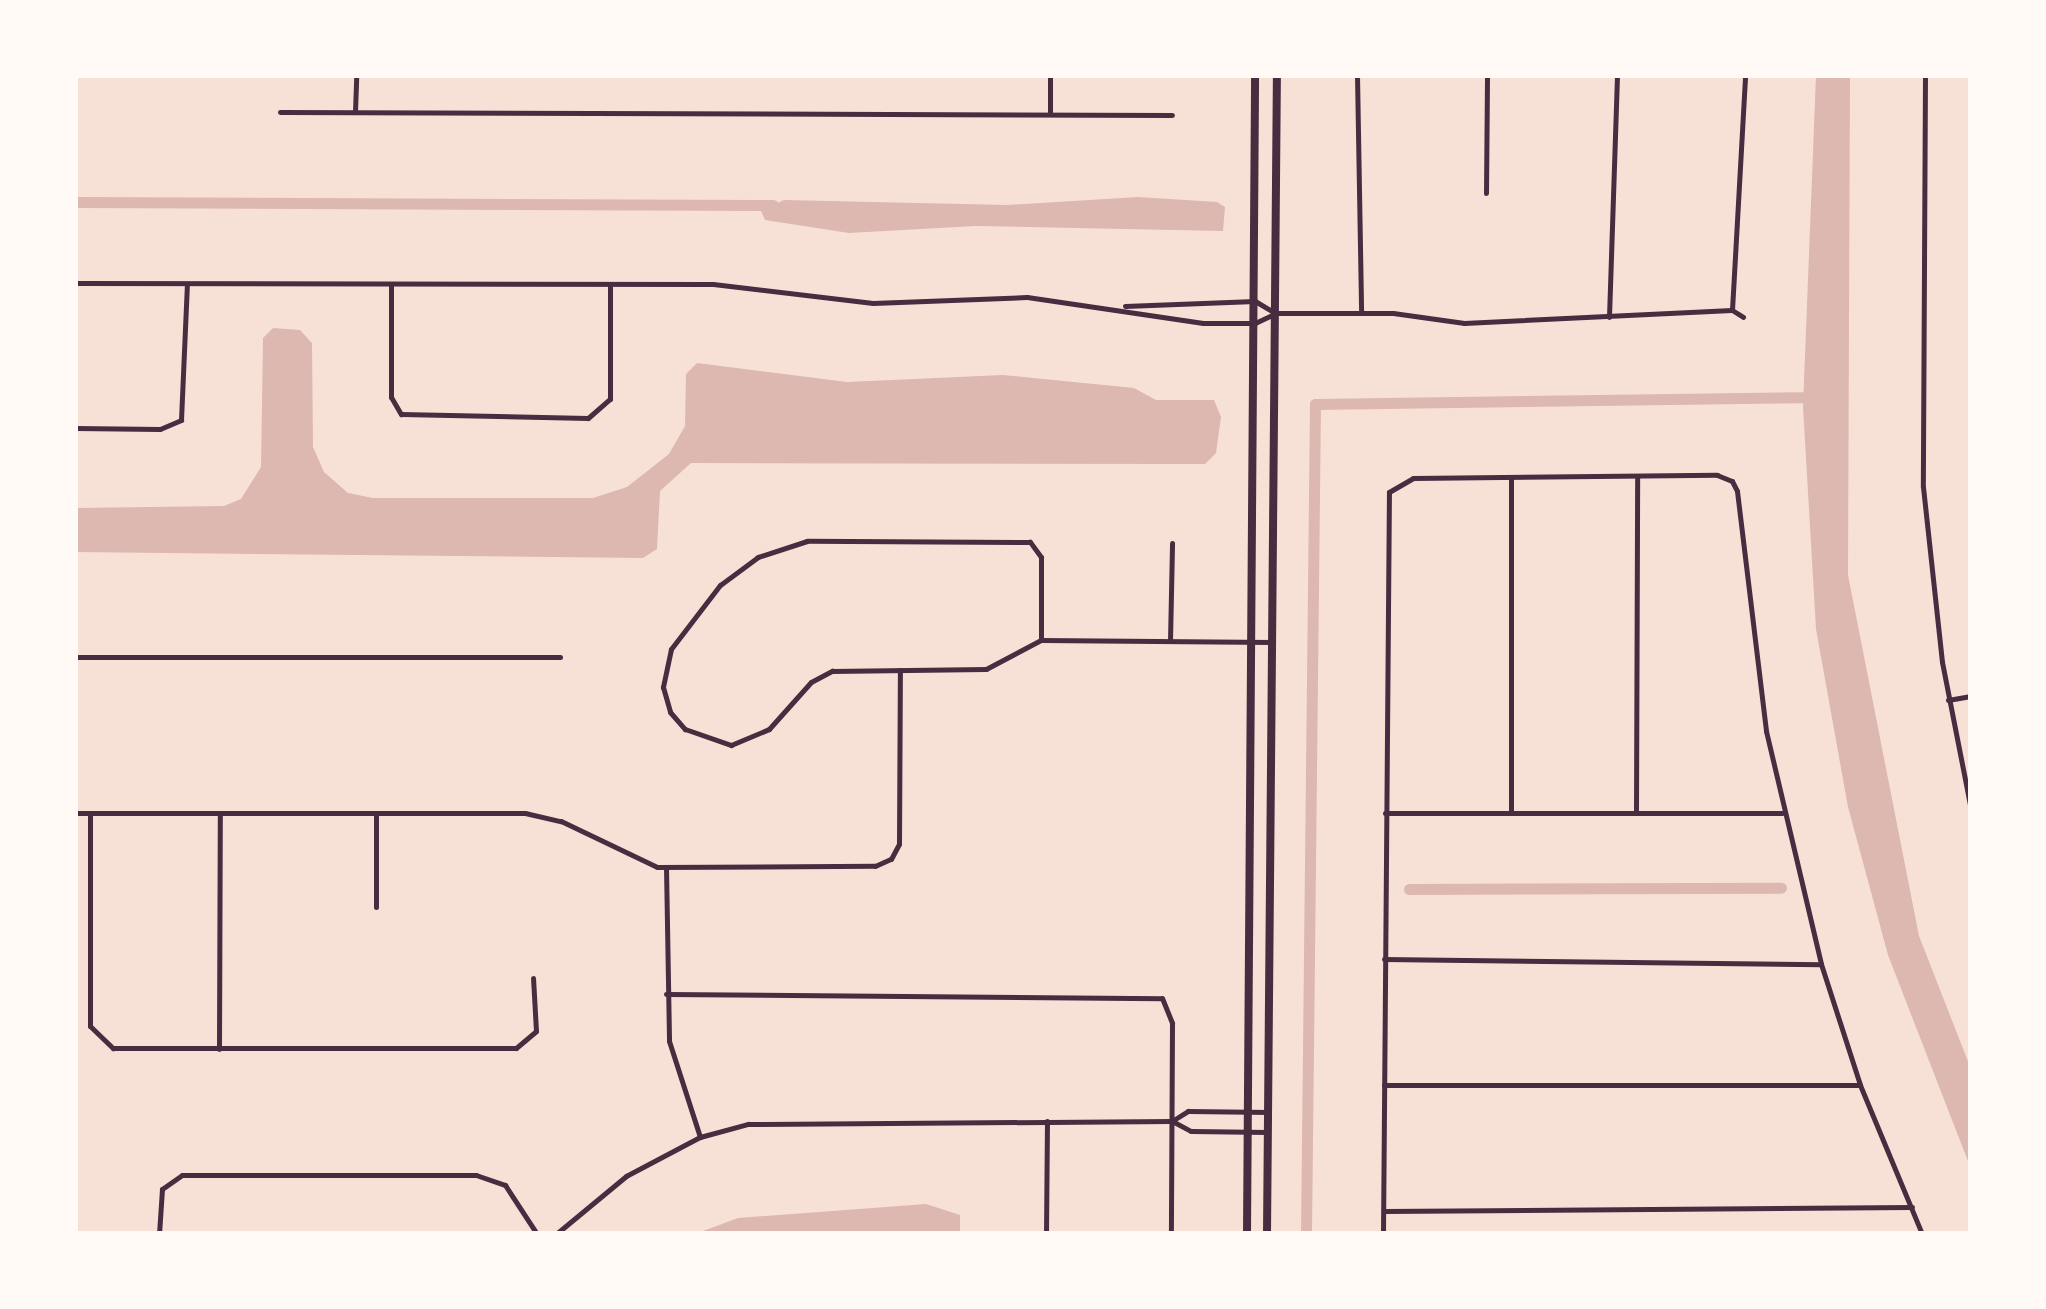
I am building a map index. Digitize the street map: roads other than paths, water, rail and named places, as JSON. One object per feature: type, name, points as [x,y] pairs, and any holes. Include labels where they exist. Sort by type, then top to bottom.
[{"type":"main road","points":[[1247,1234],[1254,75]]},
{"type":"main road","points":[[1266,1234],[1277,75]]},
{"type":"street","points":[[356,75],[356,112]]},
{"type":"street","points":[[1050,75],[1050,112]]},
{"type":"street","points":[[1357,75],[1361,313]]},
{"type":"street","points":[[1486,193],[1487,75]]},
{"type":"street","points":[[1609,317],[1617,75]]},
{"type":"street","points":[[1732,310],[1744,75]]},
{"type":"street","points":[[1925,75],[1922,439],[1948,700],[1971,810]]},
{"type":"street","points":[[280,112],[1172,115]]},
{"type":"street","points":[[75,283],[714,284],[873,304],[996,295],[1117,306],[1203,324],[1255,323],[1276,313],[1361,313],[1449,323],[1732,310],[1743,318]]},
{"type":"street","points":[[75,428],[176,425],[186,409],[186,284]]},
{"type":"street","points":[[391,285],[390,393],[398,411],[413,418],[588,418],[604,410],[610,284]]},
{"type":"street","points":[[1117,306],[1255,301],[1276,313]]},
{"type":"street","points":[[1636,812],[1637,476]]},
{"type":"street","points":[[1383,1234],[1386,506],[1394,486],[1413,478],[1637,476],[1732,481],[1782,813],[1821,964],[1860,1085],[1922,1234]]},
{"type":"street","points":[[1511,812],[1512,477]]},
{"type":"street","points":[[1041,640],[1042,565],[1030,542],[806,541],[743,566],[677,638],[663,686],[676,721],[708,741],[745,742],[769,729],[819,676],[999,666],[1041,640],[1273,642]]},
{"type":"street","points":[[1170,641],[1172,543]]},
{"type":"street","points":[[75,657],[560,657]]},
{"type":"street","points":[[75,813],[544,815],[636,862],[666,867],[886,862],[900,838],[900,670]]},
{"type":"street","points":[[1948,700],[1971,696]]},
{"type":"street","points":[[90,813],[90,1019],[100,1042],[120,1049],[516,1048],[536,1031],[533,978]]},
{"type":"street","points":[[376,813],[376,907]]},
{"type":"street","points":[[1384,813],[1782,813]]},
{"type":"street","points":[[219,1049],[220,814]]},
{"type":"street","points":[[666,867],[666,994],[673,1060],[700,1136]]},
{"type":"street","points":[[1384,960],[1821,964]]},
{"type":"street","points":[[666,994],[1149,994],[1167,1001],[1171,1234]]},
{"type":"street","points":[[1384,1085],[1860,1085]]},
{"type":"street","points":[[1172,1121],[1188,1112],[1269,1112]]},
{"type":"street","points":[[556,1234],[626,1176],[700,1136],[776,1120],[1172,1121],[1191,1131],[1268,1132]]},
{"type":"street","points":[[1046,1234],[1047,1121]]},
{"type":"street","points":[[159,1234],[166,1184],[182,1175],[493,1178],[537,1234]]},
{"type":"street","points":[[1384,1211],[1912,1207]]},
{"type":"waterway","points":[[75,202],[773,205]]},
{"type":"waterway","points":[[1306,1234],[1315,404],[1804,397]]},
{"type":"waterway","points":[[1409,889],[1781,888]]}]
